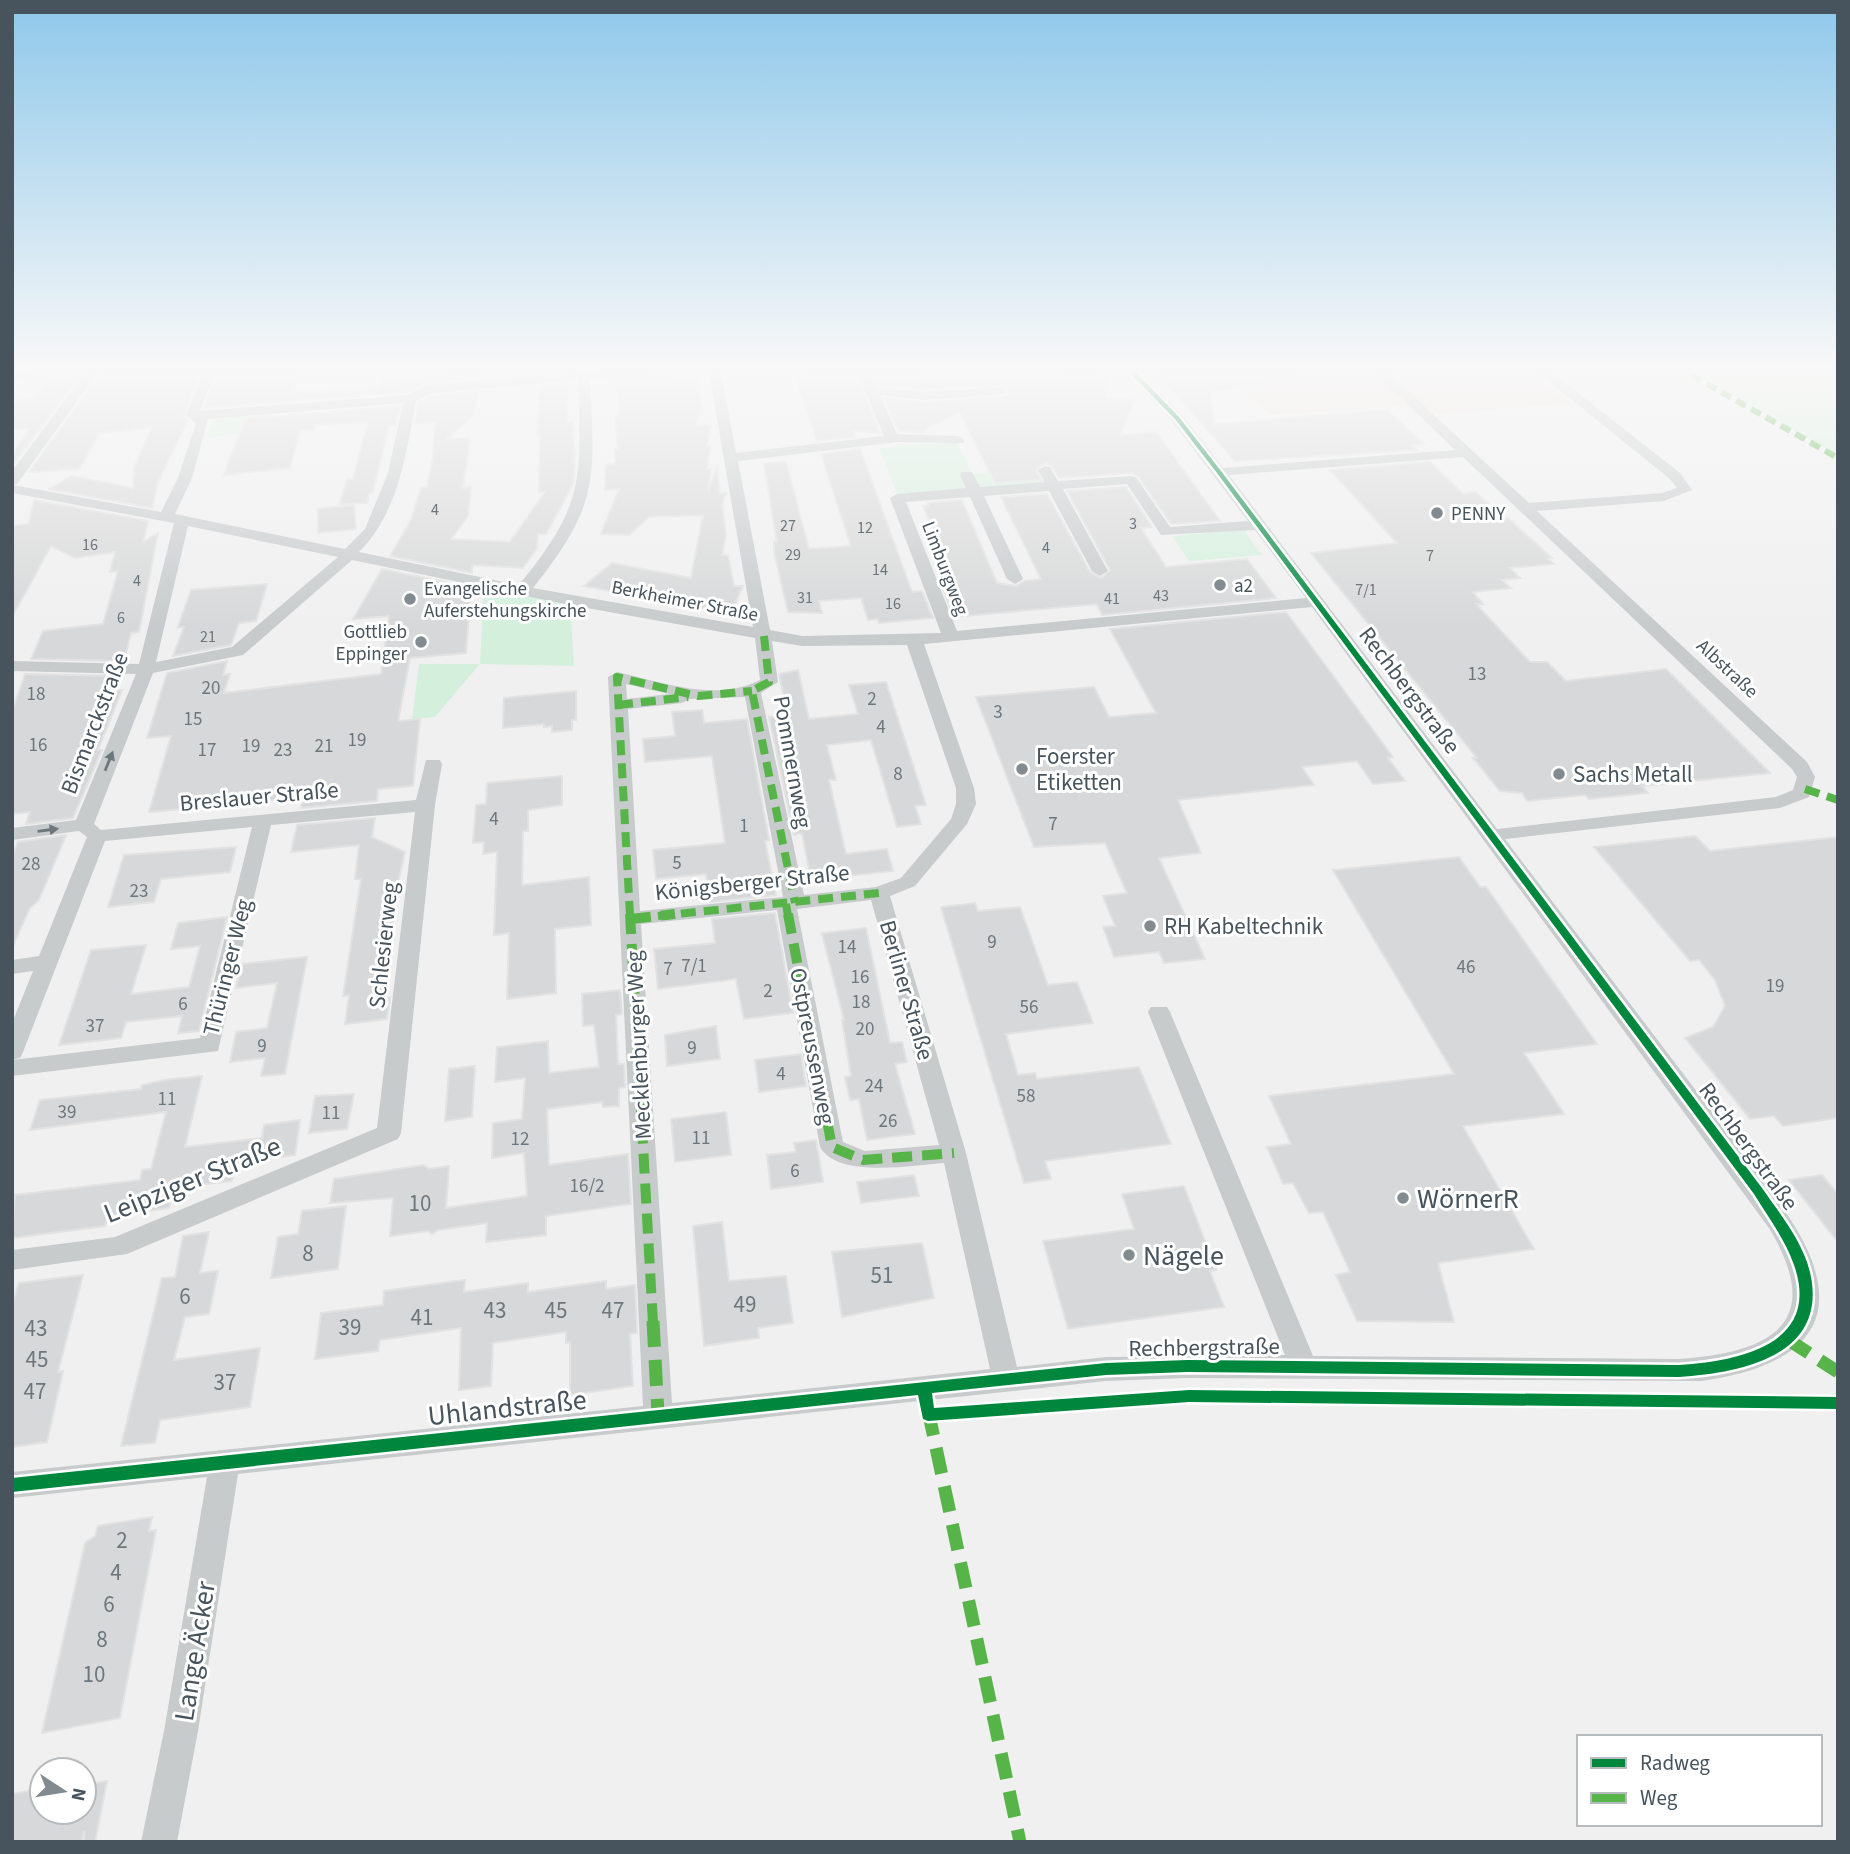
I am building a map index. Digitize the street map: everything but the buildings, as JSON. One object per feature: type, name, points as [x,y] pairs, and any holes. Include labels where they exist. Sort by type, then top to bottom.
[{"type":"street","points":[[12,481],[32,454]]},
{"type":"street","name":"Bismarckstraße","points":[[12,1052],[46,962],[146,669],[173,519],[193,454]]},
{"type":"street","points":[[12,666],[146,669],[237,651],[261,634],[372,531],[383,508],[399,454]]},
{"type":"street","points":[[523,590],[556,548],[581,501],[585,454]]},
{"type":"street","points":[[728,454],[760,601],[764,636]]},
{"type":"street","points":[[729,458],[771,454]]},
{"type":"street","name":"Rechbergstraße","points":[[1006,1380],[1106,1369],[1304,1367],[1700,1370],[1744,1363],[1776,1349],[1787,1339],[1802,1317],[1807,1291],[1804,1275],[1780,1225],[1493,835],[1205,454]]},
{"type":"street","points":[[1219,472],[1460,454]]},
{"type":"street","name":"Albstraße","points":[[1468,454],[1800,766],[1807,783],[1797,797],[1780,802],[1493,835]]},
{"type":"street","points":[[1524,508],[1664,497],[1685,490],[1675,475],[1648,454]]},
{"type":"street","points":[[1122,464],[1166,532],[1258,525]]},
{"type":"street","points":[[1045,470],[1100,571]]},
{"type":"street","points":[[967,475],[1015,579]]},
{"type":"street","name":"Limburgweg","points":[[951,637],[897,498],[1131,480]]},
{"type":"street","name":"Berkheimer Straße","points":[[12,489],[764,636],[832,642],[951,637],[1318,602]]},
{"type":"street","name":"Pommernweg","points":[[764,636],[769,682],[752,691],[790,903]]},
{"type":"street","name":"Berliner Straße","points":[[914,640],[965,788],[967,804],[960,820],[908,882],[879,893],[954,1153],[1006,1380]]},
{"type":"street","name":"Mecklenburger Weg","points":[[658,1414],[617,677],[698,696]]},
{"type":"street","points":[[618,705],[752,691]]},
{"type":"street","name":"Schlesierweg","points":[[389,1133],[425,805],[433,764]]},
{"type":"street","name":"Breslauer Straße","points":[[12,834],[262,820],[425,805]]},
{"type":"street","name":"Thüringer Weg","points":[[12,1068],[210,1045],[262,820]]},
{"type":"street","name":"Königsberger Straße","points":[[631,919],[879,893]]},
{"type":"street","name":"Ostpreussenweg","points":[[790,903],[832,1147],[863,1160],[954,1153]]},
{"type":"street","points":[[12,967],[46,962]]},
{"type":"street","name":"Rechbergstraße","points":[[1158,1012],[1304,1367]]},
{"type":"street","name":"Leipziger Straße","points":[[12,1260],[118,1247],[389,1133]]},
{"type":"street","name":"Uhlandstraße","points":[[12,1485],[658,1414],[1006,1380]]},
{"type":"street","name":"Lange Äcker","points":[[159,1842],[181,1731],[225,1460]]},
{"type":"green space","points":[[881,454],[962,454],[972,474],[1041,469],[1046,480],[1044,483],[897,494]]},
{"type":"green space","points":[[1244,530],[1262,555],[1189,561],[1172,536]]},
{"type":"green space","points":[[484,582],[570,600],[574,666],[480,664]]},
{"type":"green space","points":[[419,664],[480,664],[435,717],[412,719]]},
{"type":"marked path","points":[[1830,454],[1838,458]]},
{"type":"marked path","points":[[764,636],[769,682],[752,691],[795,903]]},
{"type":"marked path","points":[[658,1414],[617,677],[698,696],[752,691]]},
{"type":"marked path","points":[[618,705],[688,697]]},
{"type":"marked path","points":[[1805,789],[1838,800]]},
{"type":"marked path","points":[[631,919],[879,893]]},
{"type":"marked path","points":[[786,904],[832,1147],[863,1160],[954,1153]]},
{"type":"marked path","points":[[1787,1339],[1838,1372]]},
{"type":"marked path","points":[[928,1410],[1020,1842]]},
{"type":"cycle path","points":[[12,1485],[1106,1369],[1187,1366],[1679,1371],[1701,1370],[1747,1360],[1769,1352],[1787,1339],[1800,1323],[1806,1302],[1804,1276],[1778,1221],[1205,454]]},
{"type":"cycle path","points":[[924,1390],[928,1415],[1189,1396],[1838,1403]]},
{"type":"place","name":"PENNY","points":[[1437,513]]},
{"type":"place","name":"a2","points":[[1220,585]]},
{"type":"place","name":"Evangelische Auferstehungskirche","points":[[410,599]]},
{"type":"place","name":"Gottlieb Eppinger","points":[[421,642]]},
{"type":"place","name":"Foerster Etiketten","points":[[1022,769]]},
{"type":"place","name":"Sachs Metall","points":[[1559,774]]},
{"type":"place","name":"RH Kabeltechnik","points":[[1150,926]]},
{"type":"place","name":"WörnerR","points":[[1403,1198]]},
{"type":"place","name":"Nägele","points":[[1129,1255]]}]
